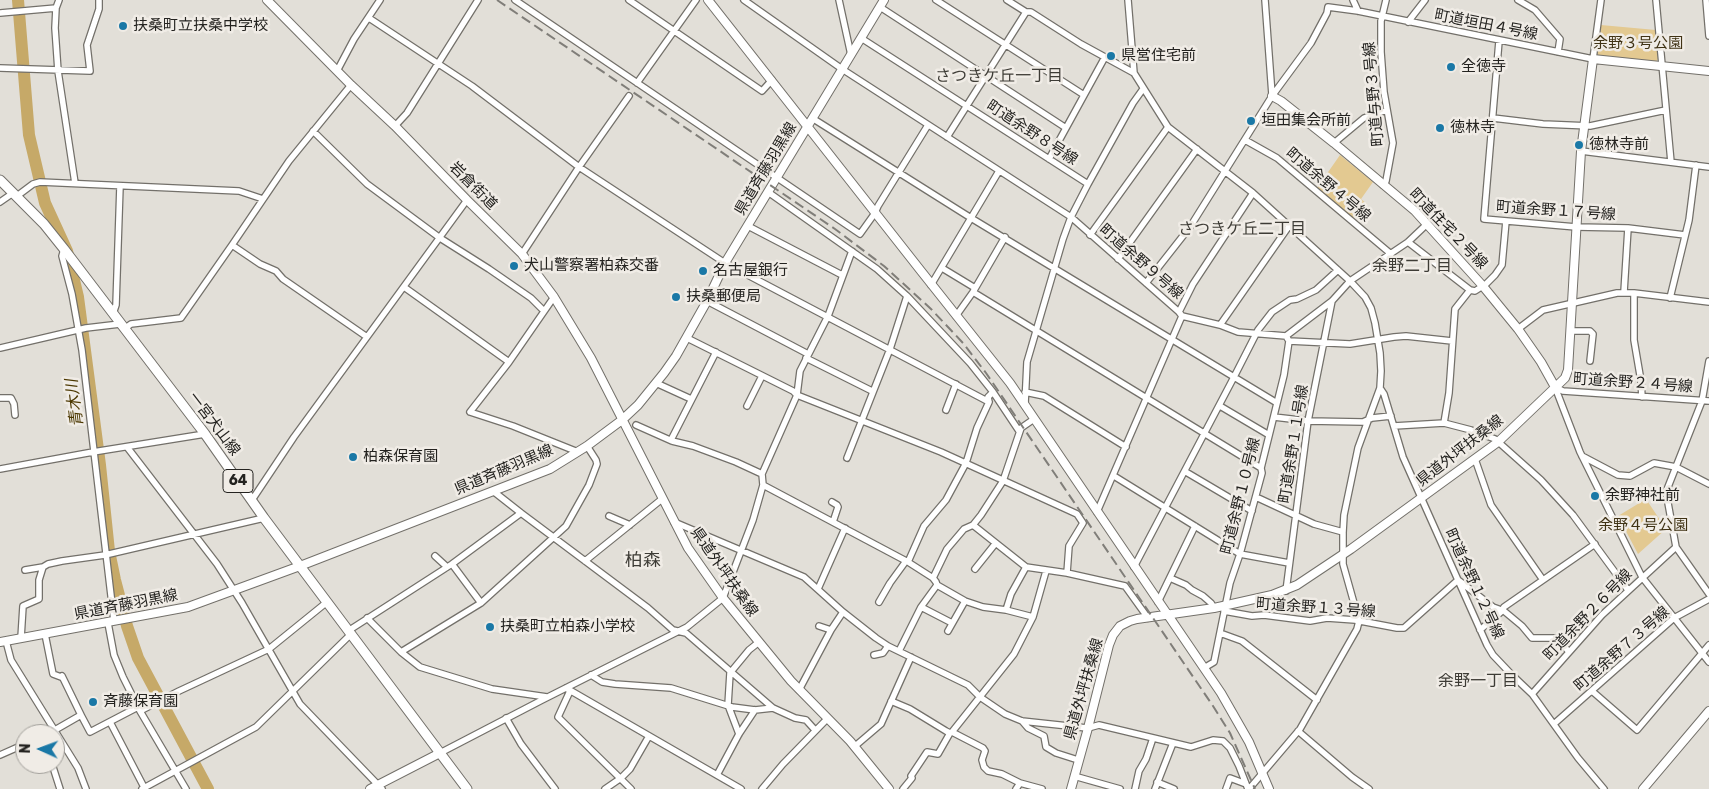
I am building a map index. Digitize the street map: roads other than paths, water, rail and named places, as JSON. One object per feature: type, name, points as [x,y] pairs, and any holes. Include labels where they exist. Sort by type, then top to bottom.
[{"type":"main road","name":"岩倉街道","points":[[268,0],[522,254],[554,297],[591,358],[622,420]]},
{"type":"main road","points":[[708,0],[772,80],[810,122],[875,213],[994,361],[1204,668],[1239,723],[1271,789]]},
{"type":"main road","name":"県道斉藤羽黒線","points":[[3,641],[188,607],[300,566],[550,469],[587,446],[622,420],[656,383],[687,338],[725,263],[882,4]]},
{"type":"main road","points":[[1593,59],[1709,71]]},
{"type":"main road","name":"県道外坪扶桑線","points":[[1070,789],[1088,728],[1109,644],[1125,623],[1167,615],[1225,608],[1286,591],[1302,582],[1422,498],[1498,442],[1565,378],[1568,370],[1581,150],[1593,59]]},
{"type":"main road","name":"町道住宅２号線","points":[[1272,96],[1281,101],[1415,211],[1482,285],[1518,329],[1541,362],[1555,387]]},
{"type":"main road","name":"一宮犬山線","points":[[0,180],[44,224],[64,250],[205,434],[264,518],[467,789]]},
{"type":"main road","name":"県道外坪扶桑線","points":[[622,420],[688,548],[724,598],[799,690],[854,747],[880,786],[888,789]]},
{"type":"main road","points":[[1643,789],[1709,712]]},
{"type":"main road","points":[[370,789],[380,787],[440,752]]},
{"type":"street","points":[[59,0],[56,8],[55,28],[58,71],[75,183]]},
{"type":"street","points":[[0,68],[90,71],[87,44],[99,9],[99,0]]},
{"type":"street","points":[[337,71],[354,39],[380,0]]},
{"type":"street","points":[[395,126],[407,113],[478,0]]},
{"type":"street","points":[[515,0],[860,234],[875,213],[928,125]]},
{"type":"street","points":[[629,0],[762,91],[772,80]]},
{"type":"street","points":[[637,83],[696,0]]},
{"type":"street","name":"町道余野９号線","points":[[744,0],[842,69],[1071,218],[1181,314],[1238,332],[1324,343],[1350,344],[1406,336],[1452,341]]},
{"type":"street","points":[[839,0],[851,55]]},
{"type":"street","points":[[936,0],[1084,94]]},
{"type":"street","points":[[1007,0],[1026,12],[1031,12],[1081,44],[1134,73]]},
{"type":"street","points":[[1128,0],[1134,73],[1168,127],[1226,170],[1253,193],[1365,297],[1371,308],[1378,339],[1381,371],[1380,388],[1358,448],[1344,515],[1343,564],[1359,621],[1357,629],[1299,730],[1248,787]]},
{"type":"street","points":[[1265,0],[1272,96]]},
{"type":"street","points":[[1353,0],[1358,11]]},
{"type":"street","name":"町道与野３号線","points":[[1383,184],[1386,181],[1393,143],[1384,92],[1381,52],[1382,17],[1386,0]]},
{"type":"street","points":[[1408,22],[1424,0]]},
{"type":"street","points":[[1518,0],[1535,10],[1560,39],[1558,52]]},
{"type":"street","points":[[1593,59],[1601,0]]},
{"type":"street","points":[[1656,0],[1671,162]]},
{"type":"street","points":[[1706,0],[1709,36]]},
{"type":"street","points":[[882,4],[986,76],[1066,128]]},
{"type":"street","name":"町道垣田４号線","points":[[1146,283],[1190,226],[1272,96],[1311,43],[1327,13],[1328,7],[1358,11],[1593,59]]},
{"type":"street","points":[[0,14],[56,8]]},
{"type":"street","points":[[947,137],[1026,12]]},
{"type":"street","points":[[369,18],[472,86],[579,167],[725,263],[989,402]]},
{"type":"street","name":"町道余野８号線","points":[[861,38],[1088,184]]},
{"type":"street","name":"町道余野１７号線","points":[[1499,40],[1484,219],[1576,227],[1628,228],[1685,235]]},
{"type":"street","points":[[1049,159],[1105,57]]},
{"type":"street","points":[[0,348],[79,330],[122,327],[131,324],[180,318],[289,162],[351,85]]},
{"type":"street","points":[[1024,404],[1027,362],[1063,238],[1088,184],[1143,88]]},
{"type":"street","points":[[522,254],[628,96]]},
{"type":"street","points":[[1334,144],[1364,118],[1387,110]]},
{"type":"street","points":[[1493,118],[1543,124],[1590,126],[1666,110]]},
{"type":"street","points":[[810,122],[899,172],[971,218],[1277,403]]},
{"type":"street","points":[[1090,234],[1168,127]]},
{"type":"street","points":[[313,131],[367,184],[440,238],[531,298],[544,311]]},
{"type":"street","name":"町道余野４号線","points":[[1246,140],[1278,158],[1391,254]]},
{"type":"street","points":[[1118,259],[1197,149]]},
{"type":"street","points":[[1581,150],[1709,167]]},
{"type":"street","points":[[1670,298],[1692,202],[1696,165]]},
{"type":"street","points":[[931,285],[999,171]]},
{"type":"street","points":[[0,202],[40,182],[239,190],[263,198]]},
{"type":"street","points":[[112,314],[116,305],[120,186]]},
{"type":"street","points":[[768,192],[877,269],[907,296],[958,349],[993,392],[1019,431]]},
{"type":"street","points":[[1097,512],[1173,340],[1193,284],[1253,193]]},
{"type":"street","points":[[252,500],[294,437],[466,200]]},
{"type":"street","points":[[1408,242],[1470,290],[1475,291],[1496,275],[1503,263],[1506,221]]},
{"type":"street","points":[[1287,338],[1332,301],[1350,282],[1408,242],[1427,224]]},
{"type":"street","points":[[748,226],[842,275]]},
{"type":"street","points":[[1220,326],[1289,226]]},
{"type":"street","points":[[1624,292],[1628,228]]},
{"type":"street","points":[[956,316],[974,290],[1005,237]]},
{"type":"street","points":[[232,245],[260,264],[276,270],[283,279],[367,337]]},
{"type":"street","points":[[64,250],[62,256],[79,330],[105,555],[114,655],[139,709],[186,789]]},
{"type":"street","points":[[440,752],[548,697],[568,689],[591,675],[687,627],[724,598],[735,571],[740,550],[753,520],[763,485],[762,474],[797,395],[800,371],[828,316],[852,251]]},
{"type":"street","points":[[942,268],[1036,331],[1261,468]]},
{"type":"street","points":[[1134,567],[1186,472],[1234,377],[1272,312],[1290,300],[1316,290],[1338,270]]},
{"type":"street","points":[[404,287],[509,362]]},
{"type":"street","points":[[1444,423],[1449,393],[1455,309],[1470,290]]},
{"type":"street","points":[[1518,329],[1543,310],[1624,292],[1709,302]]},
{"type":"street","points":[[1634,293],[1634,340],[1642,397]]},
{"type":"street","points":[[847,458],[890,349],[907,296]]},
{"type":"street","points":[[554,297],[509,362],[470,412],[549,439],[578,452]]},
{"type":"street","points":[[707,301],[872,391]]},
{"type":"street","name":"町道余野１１号線","points":[[1286,591],[1308,421],[1332,301]]},
{"type":"street","points":[[1570,331],[1590,331],[1593,334],[1590,361]]},
{"type":"street","points":[[687,338],[797,395],[966,462],[1003,481],[1077,514],[1083,523],[1069,546],[1068,573]]},
{"type":"street","name":"町道余野１０号線","points":[[1204,668],[1214,662],[1230,583],[1256,497],[1262,472],[1261,468],[1284,375],[1287,338]]},
{"type":"street","points":[[672,441],[691,399],[716,352]]},
{"type":"street","points":[[1709,361],[1702,401],[1666,492],[1676,547],[1709,594]]},
{"type":"street","points":[[747,406],[762,376]]},
{"type":"street","points":[[656,383],[691,399]]},
{"type":"street","points":[[946,410],[956,384]]},
{"type":"street","points":[[1555,387],[1582,456],[1642,578],[1709,662]]},
{"type":"street","name":"町道余野２４号線","points":[[1555,387],[1563,391],[1709,401]]},
{"type":"street","name":"町道余野１２号線","points":[[1380,388],[1384,394],[1403,458],[1493,655],[1532,694],[1555,723],[1578,758],[1604,789]]},
{"type":"street","points":[[879,602],[907,562],[924,526],[946,500],[966,462],[989,402],[988,397],[993,392]]},
{"type":"street","points":[[1025,392],[1044,396],[1126,446]]},
{"type":"street","points":[[0,398],[11,398],[16,415]]},
{"type":"street","points":[[1220,406],[1269,435]]},
{"type":"street","points":[[1274,417],[1308,421],[1363,422],[1372,418],[1391,416]]},
{"type":"street","points":[[933,578],[947,549],[964,529],[973,525],[1003,481],[1019,431],[1034,419]]},
{"type":"street","points":[[1394,426],[1444,423],[1495,439],[1541,480],[1573,515],[1628,590]]},
{"type":"street","points":[[636,425],[672,441],[693,446],[762,474]]},
{"type":"street","points":[[0,469],[205,434]]},
{"type":"street","points":[[401,652],[480,603],[555,538],[566,526],[589,485],[597,464],[587,446]]},
{"type":"street","points":[[127,447],[217,564],[300,704],[380,787]]},
{"type":"street","points":[[1582,456],[1618,475],[1630,476],[1654,463],[1676,467],[1709,484]]},
{"type":"street","points":[[1475,459],[1491,506],[1543,580]]},
{"type":"street","points":[[1186,472],[1252,511]]},
{"type":"street","points":[[1114,476],[1240,554],[1289,563]]},
{"type":"street","points":[[763,485],[907,562],[933,578],[948,592],[964,601],[982,607],[1006,610],[1033,617]]},
{"type":"street","points":[[493,491],[662,619],[673,630],[686,633],[773,708],[795,718],[806,720],[815,730]]},
{"type":"street","points":[[1256,497],[1314,524],[1343,532]]},
{"type":"street","points":[[584,561],[662,499]]},
{"type":"street","points":[[832,502],[838,507],[833,522]]},
{"type":"street","points":[[110,722],[144,789],[256,727],[327,660],[350,633],[368,618],[449,565],[521,513]]},
{"type":"street","points":[[609,516],[630,525]]},
{"type":"street","points":[[25,570],[62,561],[105,555],[264,518]]},
{"type":"street","points":[[674,522],[804,577],[843,612],[888,646],[968,685],[980,697],[1005,714],[1022,721],[1088,728],[1099,725],[1191,747],[1213,740],[1225,741],[1248,787]]},
{"type":"street","points":[[973,525],[1026,567],[1068,573],[1125,586],[1148,618]]},
{"type":"street","points":[[1158,602],[1195,526]]},
{"type":"street","points":[[818,589],[845,528]]},
{"type":"street","points":[[975,569],[996,544]]},
{"type":"street","points":[[1480,630],[1504,607],[1595,544]]},
{"type":"street","name":"町道余野２６号線","points":[[1532,694],[1602,615],[1676,547]]},
{"type":"street","points":[[435,556],[449,565],[480,603]]},
{"type":"street","points":[[21,638],[23,606],[39,599],[39,580],[43,567]]},
{"type":"street","points":[[1006,610],[1026,567]]},
{"type":"street","points":[[903,789],[912,778],[911,776],[927,752],[938,754],[951,732],[1014,654],[1033,617],[1046,571]]},
{"type":"street","points":[[1170,578],[1186,585],[1203,596],[1214,608]]},
{"type":"street","points":[[1458,580],[1493,607],[1502,610],[1522,626],[1532,638],[1557,638],[1569,652]]},
{"type":"street","name":"町道余野１３号線","points":[[1225,608],[1252,616],[1264,615],[1310,621],[1327,618],[1404,628],[1458,580]]},
{"type":"street","points":[[899,651],[921,607],[938,584]]},
{"type":"street","name":"町道余野７３号線","points":[[1555,723],[1674,618],[1709,598]]},
{"type":"street","points":[[948,631],[964,601]]},
{"type":"street","points":[[45,634],[53,674],[62,676],[90,732],[269,649],[327,602]]},
{"type":"street","points":[[921,607],[952,623]]},
{"type":"street","points":[[799,690],[830,630],[843,612]]},
{"type":"street","points":[[368,618],[401,652],[420,667],[492,689],[548,697]]},
{"type":"street","points":[[819,626],[830,630]]},
{"type":"street","points":[[1220,633],[1242,641],[1317,700]]},
{"type":"street","points":[[3,641],[11,660],[50,724]]},
{"type":"street","points":[[739,734],[728,705],[730,672],[749,650],[759,642]]},
{"type":"street","points":[[1592,691],[1637,730],[1709,645]]},
{"type":"street","points":[[874,655],[883,653],[888,646]]},
{"type":"street","points":[[854,747],[881,724],[912,657]]},
{"type":"street","points":[[591,675],[602,682],[671,688],[732,707],[755,710],[773,708]]},
{"type":"street","points":[[568,689],[741,789]]},
{"type":"street","points":[[568,689],[558,716],[631,789]]},
{"type":"street","points":[[891,701],[910,709],[983,748],[985,752],[982,760],[984,767],[988,771],[1002,774],[1020,783],[1042,789]]},
{"type":"street","points":[[717,775],[739,734],[755,710]]},
{"type":"street","points":[[65,724],[82,715]]},
{"type":"street","points":[[506,718],[521,744],[555,789]]},
{"type":"street","points":[[762,789],[783,764],[827,719]]},
{"type":"street","points":[[1022,721],[1028,728],[1044,736],[1046,746],[1056,753],[1078,760]]},
{"type":"street","points":[[1299,730],[1352,777],[1369,789]]},
{"type":"street","points":[[605,789],[630,769],[649,736]]},
{"type":"street","points":[[1134,789],[1153,738]]},
{"type":"street","points":[[1155,789],[1173,743]]},
{"type":"street","points":[[65,747],[78,768],[86,789]]},
{"type":"street","points":[[0,755],[15,748]]},
{"type":"street","points":[[55,774],[60,789]]},
{"type":"street","points":[[1074,776],[1120,789]]},
{"type":"street","points":[[1226,789],[1230,778],[1248,787]]},
{"type":"street","points":[[1157,782],[1174,789]]},
{"type":"street","points":[[1016,789],[1020,783]]},
{"type":"street","points":[[1271,789],[1277,789]]},
{"type":"waterway","name":"青木川","points":[[18,0],[29,135],[45,203],[67,251],[78,297],[109,551],[115,580],[127,626],[138,658],[208,789]]},
{"type":"railway","points":[[497,0],[835,229],[884,266],[931,309],[963,343],[986,373],[1213,706],[1230,733],[1255,789]]},
{"type":"place","name":"扶桑町立扶桑中学校","points":[[123,26]]},
{"type":"place","name":"県営住宅前","points":[[1111,56]]},
{"type":"place","name":"全徳寺","points":[[1451,67]]},
{"type":"place","name":"垣田集会所前","points":[[1251,121]]},
{"type":"place","name":"徳林寺","points":[[1440,128]]},
{"type":"place","name":"徳林寺前","points":[[1579,145]]},
{"type":"place","name":"犬山警察署柏森交番","points":[[514,266]]},
{"type":"place","name":"名古屋銀行","points":[[703,271]]},
{"type":"place","name":"扶桑郵便局","points":[[676,297]]},
{"type":"place","name":"柏森保育園","points":[[353,457]]},
{"type":"place","name":"余野神社前","points":[[1595,496]]},
{"type":"place","name":"扶桑町立柏森小学校","points":[[490,627]]},
{"type":"place","name":"斉藤保育園","points":[[93,702]]},
{"type":"district","name":"さつきケ丘一丁目","points":[[999,76]]},
{"type":"district","name":"さつきケ丘二丁目","points":[[1242,229]]},
{"type":"district","name":"余野二丁目","points":[[1412,266]]},
{"type":"district","name":"柏森","points":[[643,561]]},
{"type":"district","name":"余野一丁目","points":[[1478,681]]},
{"type":"park label","name":"余野３号公園","points":[[1638,44]]},
{"type":"park label","name":"余野４号公園","points":[[1643,526]]}]
